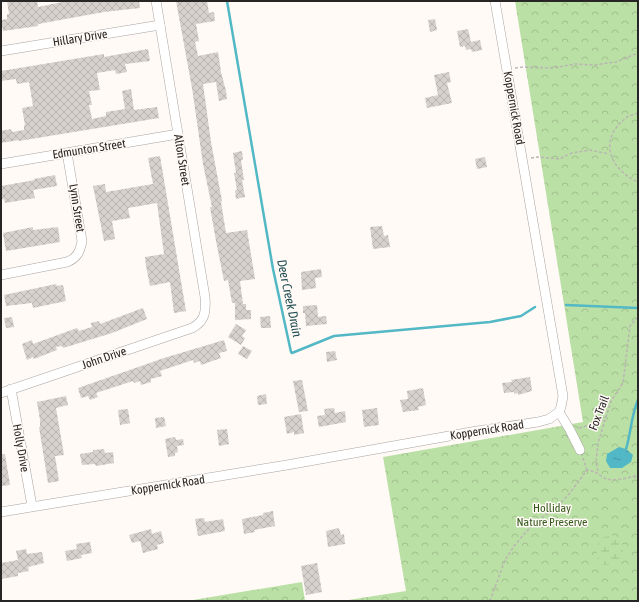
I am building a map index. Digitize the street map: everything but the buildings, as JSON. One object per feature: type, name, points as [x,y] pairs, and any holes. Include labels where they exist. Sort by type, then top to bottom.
[{"type":"street","name":"Alton Street","points":[[156,1],[205,297],[206,309],[203,318]]},
{"type":"street","name":"Koppernick Road","points":[[1,512],[258,470],[477,431],[538,422],[553,417],[559,412],[563,396],[495,1]]},
{"type":"street","name":"Hillary Drive","points":[[1,51],[160,25]]},
{"type":"street","name":"Edmunton Street","points":[[1,164],[178,134]]},
{"type":"street","name":"Lynn Street","points":[[1,275],[67,262],[73,259],[79,252],[82,241],[67,153]]},
{"type":"street","name":"John Drive","points":[[1,393],[192,328],[203,318]]},
{"type":"street","name":"Holly Drive","points":[[11,389],[32,506]]},
{"type":"street","points":[[559,412],[580,450]]},
{"type":"path","points":[[507,68],[552,68],[575,64],[593,66],[616,62],[638,53]]},
{"type":"path","points":[[638,113],[627,117],[615,129],[610,140],[610,154],[617,167],[630,178],[638,182]]},
{"type":"path","points":[[523,160],[538,157],[559,159],[572,153],[590,150],[610,154]]},
{"type":"path","name":"Fox Trail","points":[[598,472],[596,462],[598,443],[604,421],[612,401],[623,383],[630,326],[638,317]]},
{"type":"path","points":[[570,430],[604,421]]},
{"type":"path","points":[[580,450],[587,470]]},
{"type":"path","points":[[587,470],[598,472],[603,477],[615,480],[638,475]]},
{"type":"path","points":[[490,601],[505,560],[514,546],[538,520],[555,509],[569,494],[587,470]]},
{"type":"path","points":[[633,476],[638,479]]},
{"type":"path","points":[[637,601],[638,597]]},
{"type":"green space","name":"Holliday Nature Preserve","points":[[515,1],[638,1],[638,601],[342,601],[406,591],[383,457],[583,422]]},
{"type":"green space","points":[[611,535],[622,538],[623,552],[615,566],[599,564],[596,550],[599,539]]},
{"type":"green space","points":[[302,582],[305,601],[187,601]]},
{"type":"water","points":[[619,447],[626,449],[633,455],[631,462],[622,468],[610,468],[606,461],[607,454]]},
{"type":"waterway","name":"Deer Creek Drain","points":[[227,1],[273,269],[292,353],[334,336],[490,322],[521,316],[535,307]]},
{"type":"waterway","name":"Deer Creek Drain","points":[[566,305],[638,308]]},
{"type":"waterway","points":[[626,449],[638,400]]}]
